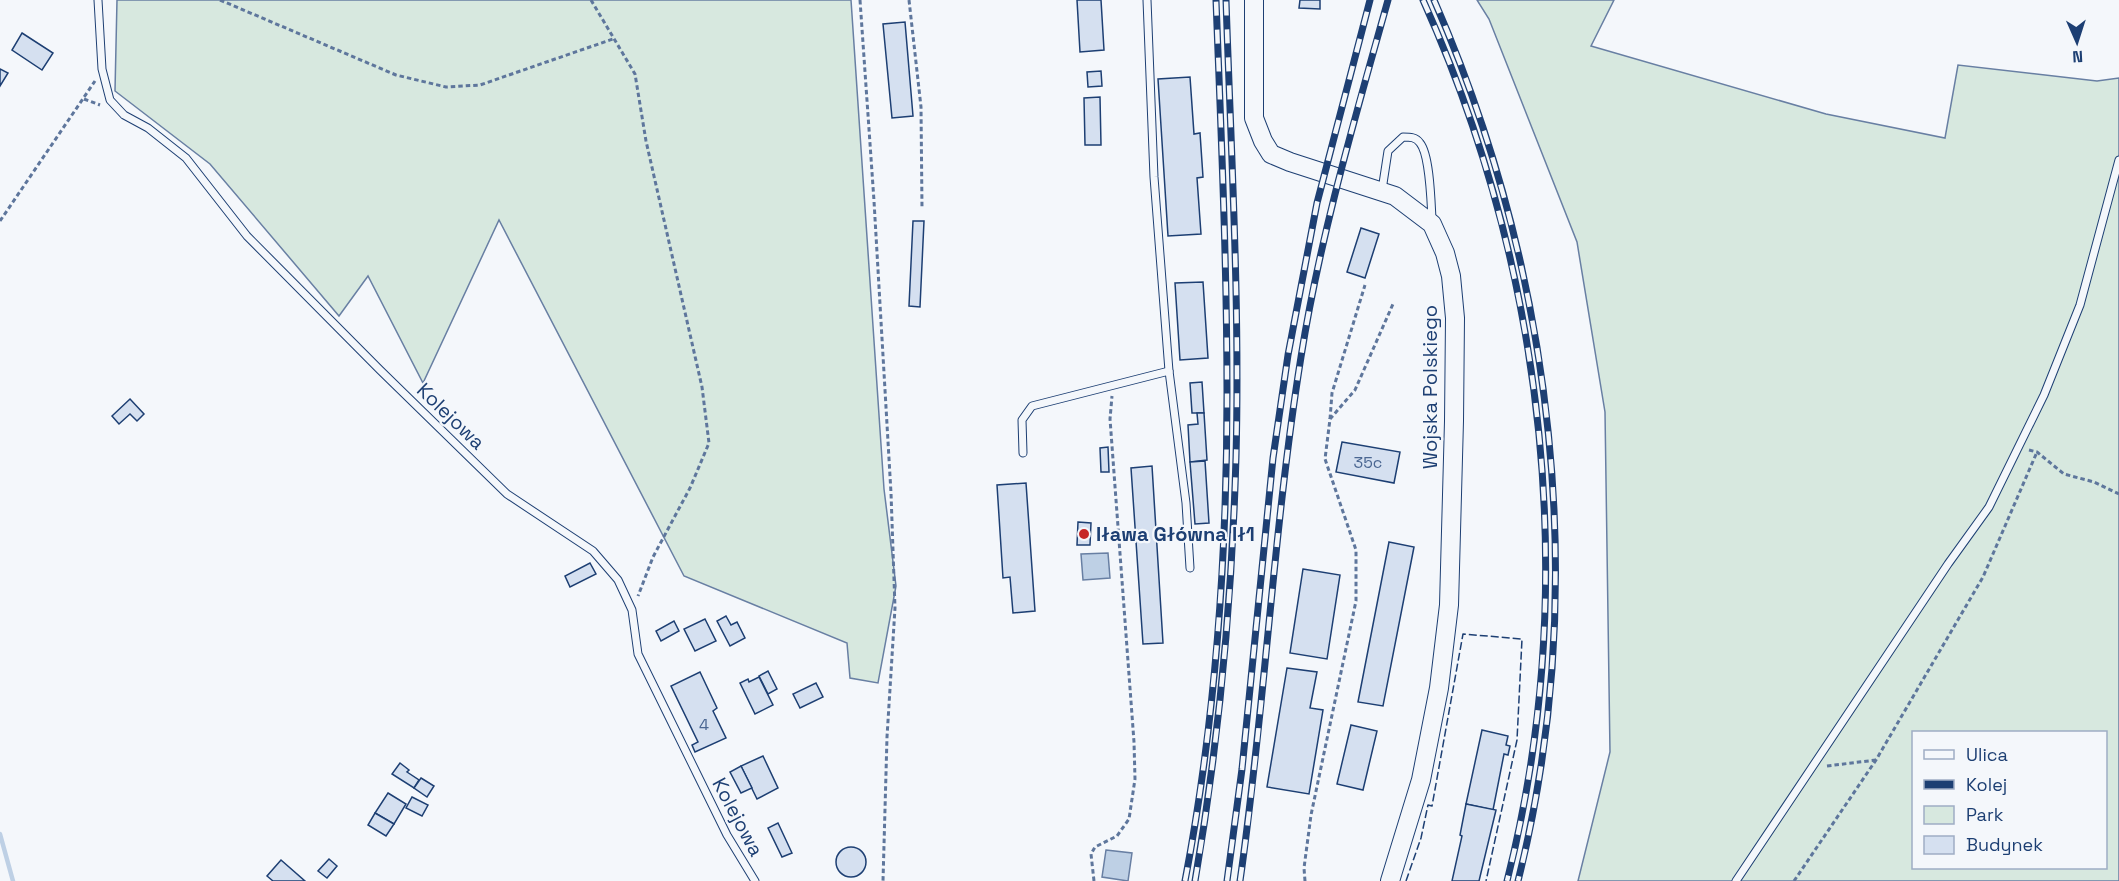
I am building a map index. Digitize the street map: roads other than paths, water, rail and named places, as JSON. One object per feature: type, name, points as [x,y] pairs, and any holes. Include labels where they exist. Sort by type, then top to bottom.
[{"type":"street","points":[[1254,0],[1254,118],[1270,154],[1395,196],[1432,224]]},
{"type":"street","name":"Wojska Polskiego","points":[[1390,881],[1421,780],[1439,688],[1449,605],[1455,421],[1455,318],[1451,276],[1432,224]]},
{"type":"lane","name":"Kolejowa","points":[[98,0],[102,69],[110,100],[124,115],[148,128],[186,158],[247,237],[507,494],[593,551],[618,580],[632,610],[638,654],[727,835],[755,881]]},
{"type":"lane","points":[[1147,0],[1154,177],[1169,371],[1186,503],[1190,568]]},
{"type":"lane","points":[[1382,192],[1388,151],[1403,137],[1413,137],[1420,143],[1425,153],[1432,224]]},
{"type":"lane","points":[[1736,881],[1948,564],[1989,507],[2044,395],[2080,305],[2119,160]]},
{"type":"lane","points":[[1023,453],[1022,420],[1032,406],[1169,371]]},
{"type":"water","points":[[1108,553],[1110,578],[1083,580],[1081,554]]},
{"type":"water","points":[[1106,850],[1132,853],[1128,881],[1102,877]]},
{"type":"waterway","points":[[0,834],[13,881]]},
{"type":"railway","points":[[1185,881],[1211,700],[1225,516],[1226,296],[1216,0]]},
{"type":"railway","points":[[1195,881],[1211,776],[1223,670],[1236,457],[1236,286],[1226,0]]},
{"type":"railway","points":[[1227,881],[1242,769],[1273,458],[1288,355],[1317,203],[1370,0]]},
{"type":"railway","points":[[1240,881],[1249,816],[1283,488],[1301,357],[1328,222],[1388,0]]},
{"type":"railway","points":[[1423,0],[1465,104],[1498,212],[1523,322],[1539,433],[1545,546],[1542,659],[1530,771],[1507,881]]},
{"type":"railway","points":[[1434,0],[1475,105],[1508,212],[1533,322],[1548,434],[1555,546],[1553,659],[1540,771],[1518,881]]},
{"type":"place","name":"Iława Główna Ił1","points":[[1084,534]]}]
